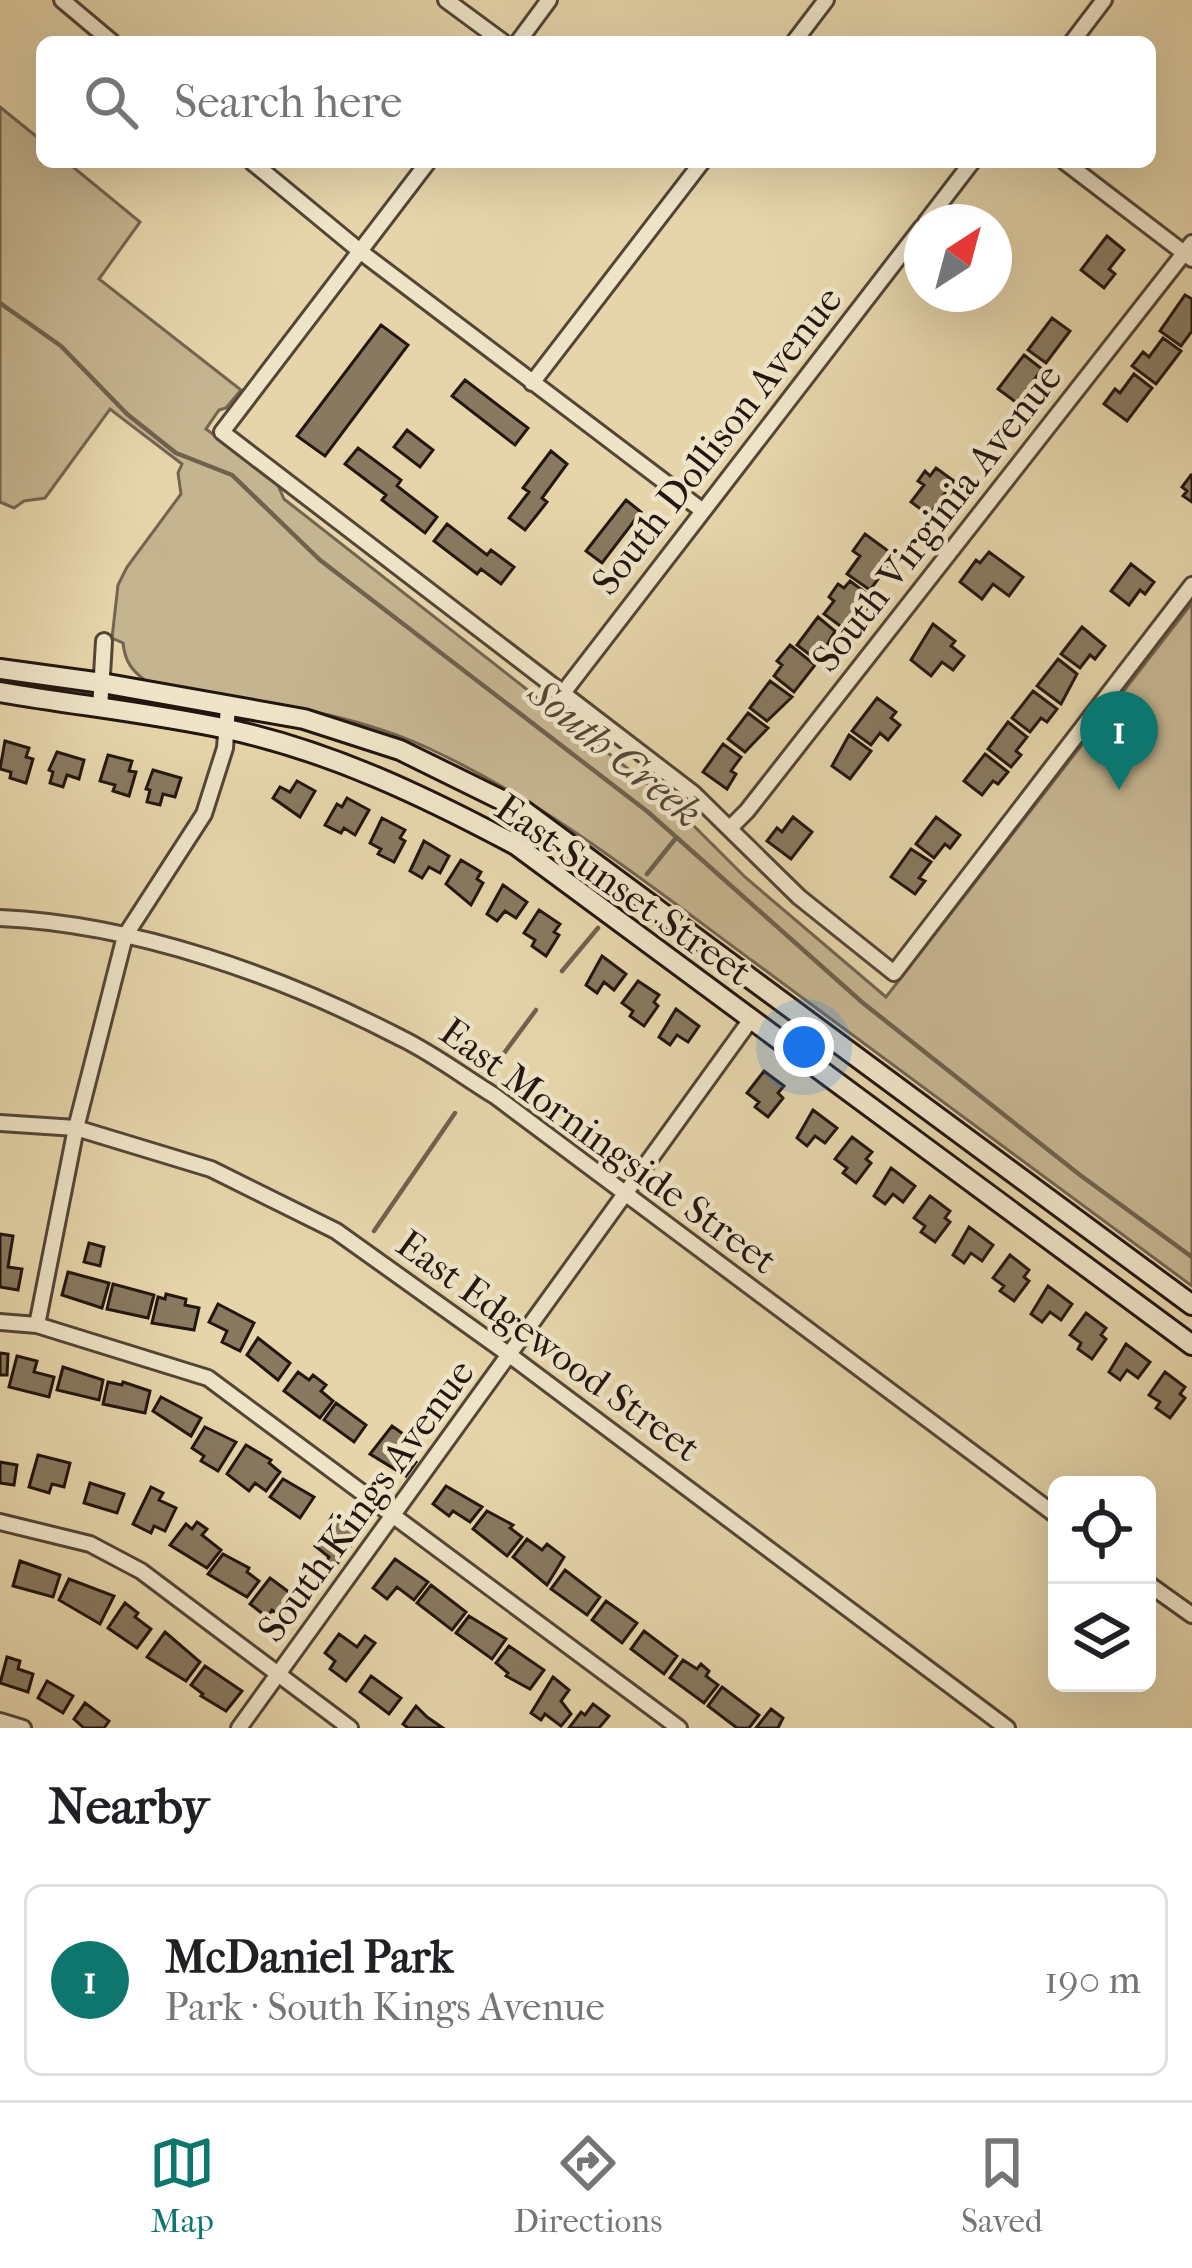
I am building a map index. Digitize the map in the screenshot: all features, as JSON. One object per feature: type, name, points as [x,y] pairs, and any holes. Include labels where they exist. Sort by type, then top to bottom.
[{"type":"main road","name":"East Sunset Street","points":[[0,670],[304,719],[400,750],[524,811],[1192,1305]]},
{"type":"main road","name":"East Sunset Street","points":[[0,692],[227,729],[292,747],[413,790],[516,845],[1192,1346]]},
{"type":"street","points":[[62,0],[105,36]]},
{"type":"street","points":[[446,0],[495,36]]},
{"type":"street","points":[[522,36],[549,0]]},
{"type":"street","points":[[799,36],[826,0]]},
{"type":"street","points":[[1077,36],[1104,0]]},
{"type":"street","points":[[259,168],[703,511]]},
{"type":"street","points":[[423,168],[223,432],[693,793],[799,897],[894,973],[1192,585]]},
{"type":"street","points":[[532,382],[697,168]]},
{"type":"street","name":"South Dollison Avenue","points":[[940,204],[967,168]]},
{"type":"street","points":[[1073,168],[1189,252]]},
{"type":"street","name":"South Dollison Avenue","points":[[563,693],[904,251]]},
{"type":"street","name":"South Virginia Avenue","points":[[730,828],[1189,252]]},
{"type":"street","points":[[100,709],[104,641]]},
{"type":"street","points":[[38,1325],[76,1128],[125,936],[204,814],[219,773],[227,706]]},
{"type":"street","name":"East Morningside Street","points":[[0,918],[125,936],[286,983],[406,1040],[495,1096],[1048,1509]]},
{"type":"street","name":"South Kings Avenue","points":[[239,1728],[752,1018]]},
{"type":"street","name":"East Edgewood Street","points":[[0,1123],[76,1128],[211,1169],[289,1205],[373,1256],[511,1356],[1007,1728]]},
{"type":"street","points":[[0,1322],[38,1325],[208,1378],[679,1728]]},
{"type":"street","points":[[0,1522],[90,1544],[141,1571],[350,1728]]},
{"type":"street","points":[[1148,1584],[1192,1615]]},
{"type":"street","points":[[0,1721],[23,1728]]},
{"type":"shaded area","points":[[0,107],[36,136],[36,168],[74,168],[140,222],[99,279],[241,390],[206,429],[277,483],[284,499],[668,800],[745,877],[886,997],[1192,603],[1192,1286],[636,875],[514,794],[394,734],[289,707],[146,681],[136,673],[123,643],[112,638],[118,585],[181,494],[178,473],[182,464],[110,409],[45,498],[14,508],[0,502]]},
{"type":"building","points":[[1107,236],[1124,250],[1109,269],[1115,274],[1104,288],[1081,270]]},
{"type":"building","points":[[1185,295],[1192,299],[1192,331],[1181,346],[1160,331]]},
{"type":"building","points":[[1052,318],[1070,331],[1046,363],[1028,350]]},
{"type":"building","points":[[381,325],[408,345],[325,456],[297,436]]},
{"type":"building","points":[[1163,338],[1181,351],[1156,384],[1132,366],[1143,352],[1149,357]]},
{"type":"building","points":[[1024,355],[1042,369],[1017,403],[998,389]]},
{"type":"building","points":[[1134,374],[1152,388],[1127,421],[1104,404]]},
{"type":"building","points":[[465,380],[528,428],[515,445],[452,396]]},
{"type":"building","points":[[407,430],[433,450],[420,467],[394,447]]},
{"type":"building","points":[[358,448],[401,480],[397,486],[437,517],[425,533],[345,464]]},
{"type":"building","points":[[551,451],[567,464],[525,530],[509,518],[529,492],[523,488]]},
{"type":"building","points":[[936,468],[954,481],[929,515],[911,502],[924,485],[918,481],[925,471],[930,476]]},
{"type":"building","points":[[1191,475],[1192,502],[1183,496],[1187,491],[1182,487]]},
{"type":"building","points":[[626,500],[641,512],[602,563],[586,551]]},
{"type":"building","points":[[447,524],[487,555],[491,550],[514,567],[501,584],[481,569],[477,574],[434,541]]},
{"type":"building","points":[[865,534],[895,556],[870,590],[847,574],[860,556],[853,551]]},
{"type":"building","points":[[989,552],[1023,577],[1009,596],[993,584],[982,599],[960,582],[976,560],[980,563]]},
{"type":"building","points":[[1131,564],[1154,582],[1129,605],[1111,591]]},
{"type":"building","points":[[850,581],[874,599],[865,611],[859,607],[843,628],[824,614],[838,584],[844,588]]},
{"type":"building","points":[[818,617],[835,631],[818,661],[797,645]]},
{"type":"building","points":[[933,624],[955,641],[951,646],[964,656],[953,670],[942,662],[931,676],[911,660]]},
{"type":"building","points":[[1082,627],[1105,646],[1080,668],[1061,654]]},
{"type":"building","points":[[790,645],[815,665],[794,692],[774,676],[782,665],[777,661]]},
{"type":"building","points":[[1058,659],[1077,674],[1061,704],[1037,686]]},
{"type":"building","points":[[770,681],[792,697],[767,721],[750,708]]},
{"type":"building","points":[[1033,691],[1057,709],[1030,732],[1012,718]]},
{"type":"building","points":[[877,698],[896,712],[891,718],[900,725],[888,740],[880,733],[871,745],[852,731]]},
{"type":"building","points":[[748,713],[768,728],[745,752],[728,739]]},
{"type":"building","points":[[1008,722],[1027,737],[1011,767],[988,749]]},
{"type":"building","points":[[849,735],[871,751],[850,779],[832,766]]},
{"type":"building","points":[[5,741],[29,748],[26,757],[33,759],[26,783],[0,769]]},
{"type":"building","points":[[723,744],[741,757],[727,789],[703,772]]},
{"type":"building","points":[[57,752],[84,760],[79,779],[67,775],[63,787],[50,783],[53,772],[49,770]]},
{"type":"building","points":[[985,754],[1008,772],[982,795],[964,781]]},
{"type":"building","points":[[108,755],[132,761],[129,771],[136,772],[129,796],[100,781]]},
{"type":"building","points":[[153,770],[181,778],[175,797],[163,794],[160,805],[147,802]]},
{"type":"building","points":[[297,781],[315,791],[300,817],[273,798],[280,787],[290,792]]},
{"type":"building","points":[[347,798],[369,810],[355,835],[325,825],[337,804],[342,807]]},
{"type":"building","points":[[793,817],[812,832],[791,859],[767,841]]},
{"type":"building","points":[[936,817],[960,835],[934,858],[916,844]]},
{"type":"building","points":[[382,818],[405,830],[394,862],[378,854],[381,849],[370,843]]},
{"type":"building","points":[[424,841],[449,856],[440,873],[429,867],[422,878],[410,871]]},
{"type":"building","points":[[911,849],[931,862],[915,894],[891,877]]},
{"type":"building","points":[[461,860],[481,872],[477,879],[483,883],[471,905],[446,884]]},
{"type":"building","points":[[503,885],[527,902],[516,918],[505,911],[497,921],[487,914]]},
{"type":"building","points":[[539,910],[560,924],[546,956],[524,933]]},
{"type":"building","points":[[602,956],[626,974],[614,990],[604,982],[597,993],[586,985]]},
{"type":"building","points":[[638,981],[659,995],[654,1002],[658,1006],[644,1026],[622,1003]]},
{"type":"building","points":[[676,1009],[699,1026],[688,1042],[677,1035],[670,1045],[659,1037]]},
{"type":"building","points":[[764,1071],[784,1086],[778,1093],[783,1098],[768,1117],[747,1093]]},
{"type":"building","points":[[813,1110],[837,1128],[825,1143],[815,1136],[807,1146],[797,1138]]},
{"type":"building","points":[[852,1137],[872,1152],[866,1159],[871,1163],[856,1183],[835,1159]]},
{"type":"building","points":[[891,1168],[915,1186],[903,1202],[893,1194],[885,1204],[874,1196]]},
{"type":"building","points":[[930,1196],[950,1211],[945,1218],[950,1222],[935,1242],[921,1232],[925,1226],[914,1218]]},
{"type":"building","points":[[969,1227],[993,1245],[982,1261],[971,1253],[964,1263],[953,1255]]},
{"type":"building","points":[[0,1234],[13,1236],[8,1267],[22,1269],[18,1290],[0,1287]]},
{"type":"building","points":[[89,1243],[104,1247],[100,1266],[84,1262]]},
{"type":"building","points":[[1010,1255],[1029,1270],[1024,1277],[1029,1281],[1014,1301],[993,1278]]},
{"type":"building","points":[[68,1272],[109,1283],[102,1308],[62,1295]]},
{"type":"building","points":[[113,1284],[154,1295],[148,1318],[107,1309]]},
{"type":"building","points":[[1048,1286],[1072,1304],[1061,1320],[1050,1312],[1042,1322],[1031,1314]]},
{"type":"building","points":[[166,1294],[199,1308],[194,1330],[152,1323],[158,1297],[165,1299]]},
{"type":"building","points":[[218,1304],[254,1323],[240,1351],[222,1342],[227,1331],[209,1322]]},
{"type":"building","points":[[1086,1313],[1106,1328],[1101,1335],[1106,1339],[1092,1359],[1070,1335]]},
{"type":"building","points":[[258,1338],[290,1363],[278,1380],[247,1355]]},
{"type":"building","points":[[1126,1344],[1150,1362],[1138,1378],[1127,1370],[1120,1380],[1109,1372]]},
{"type":"building","points":[[0,1353],[8,1354],[7,1375],[0,1375]]},
{"type":"building","points":[[17,1356],[37,1361],[34,1372],[54,1377],[49,1397],[9,1387]]},
{"type":"building","points":[[63,1367],[103,1380],[99,1400],[57,1390]]},
{"type":"building","points":[[298,1372],[326,1385],[321,1391],[333,1401],[320,1418],[284,1391]]},
{"type":"building","points":[[1165,1372],[1185,1387],[1180,1394],[1185,1398],[1170,1418],[1149,1395]]},
{"type":"building","points":[[108,1382],[150,1391],[145,1413],[103,1404]]},
{"type":"building","points":[[161,1397],[201,1418],[191,1436],[153,1411]]},
{"type":"building","points":[[336,1403],[366,1425],[354,1442],[324,1420]]},
{"type":"building","points":[[392,1426],[409,1438],[400,1449],[416,1462],[406,1476],[370,1454]]},
{"type":"building","points":[[205,1427],[236,1442],[218,1471],[201,1461],[204,1456],[192,1448]]},
{"type":"building","points":[[246,1445],[271,1460],[280,1472],[266,1491],[255,1483],[249,1491],[227,1474]]},
{"type":"building","points":[[38,1455],[70,1463],[64,1487],[52,1484],[49,1493],[29,1487]]},
{"type":"building","points":[[0,1462],[17,1465],[14,1485],[0,1483]]},
{"type":"building","points":[[283,1479],[314,1497],[300,1518],[270,1497]]},
{"type":"building","points":[[90,1483],[124,1494],[117,1513],[84,1503]]},
{"type":"building","points":[[446,1486],[482,1507],[470,1522],[453,1511],[449,1516],[433,1504]]},
{"type":"building","points":[[151,1487],[163,1493],[159,1500],[176,1508],[165,1531],[154,1526],[151,1533],[133,1524]]},
{"type":"building","points":[[487,1511],[513,1525],[510,1528],[522,1537],[507,1556],[473,1529]]},
{"type":"building","points":[[333,1515],[355,1531],[334,1568],[315,1546]]},
{"type":"building","points":[[197,1522],[207,1529],[202,1535],[221,1550],[207,1568],[170,1545],[186,1524],[192,1529]]},
{"type":"building","points":[[527,1539],[542,1550],[547,1544],[564,1557],[547,1585],[513,1557]]},
{"type":"building","points":[[223,1554],[249,1568],[247,1572],[259,1581],[247,1597],[208,1574]]},
{"type":"building","points":[[395,1559],[428,1582],[414,1600],[397,1587],[387,1599],[373,1588]]},
{"type":"building","points":[[20,1561],[60,1575],[53,1597],[13,1586]]},
{"type":"building","points":[[565,1570],[600,1597],[587,1615],[551,1589]]},
{"type":"building","points":[[270,1578],[297,1598],[282,1617],[272,1610],[267,1617],[250,1604]]},
{"type":"building","points":[[69,1579],[114,1596],[100,1624],[59,1600]]},
{"type":"building","points":[[431,1585],[466,1612],[452,1630],[417,1603]]},
{"type":"building","points":[[606,1601],[637,1623],[622,1643],[592,1620]]},
{"type":"building","points":[[125,1603],[151,1629],[137,1648],[108,1628]]},
{"type":"building","points":[[469,1616],[506,1639],[492,1659],[456,1633]]},
{"type":"building","points":[[644,1631],[677,1656],[664,1674],[631,1649]]},
{"type":"building","points":[[165,1632],[200,1662],[186,1681],[147,1657]]},
{"type":"building","points":[[339,1634],[357,1647],[365,1636],[375,1643],[346,1681],[330,1669],[335,1661],[325,1653]]},
{"type":"building","points":[[509,1646],[544,1670],[530,1689],[506,1676],[496,1663]]},
{"type":"building","points":[[7,1657],[20,1661],[18,1669],[33,1674],[28,1692],[0,1683]]},
{"type":"building","points":[[683,1660],[697,1669],[701,1664],[709,1671],[706,1676],[718,1685],[704,1703],[670,1678]]},
{"type":"building","points":[[205,1666],[242,1691],[226,1711],[191,1685]]},
{"type":"building","points":[[371,1676],[401,1698],[389,1714],[360,1692]]},
{"type":"building","points":[[553,1677],[569,1690],[561,1701],[571,1714],[561,1726],[545,1714],[541,1720],[531,1713]]},
{"type":"building","points":[[47,1681],[73,1696],[63,1713],[38,1698]]},
{"type":"building","points":[[722,1687],[759,1715],[749,1728],[737,1728],[708,1706]]},
{"type":"building","points":[[85,1703],[109,1721],[104,1728],[84,1728],[74,1719]]},
{"type":"building","points":[[593,1704],[609,1716],[599,1728],[569,1728],[581,1712],[585,1715]]},
{"type":"building","points":[[416,1706],[427,1717],[443,1728],[403,1724]]},
{"type":"building","points":[[771,1709],[783,1718],[778,1728],[756,1728]]},
{"type":"waterway","name":"South Creek","points":[[0,303],[61,346],[127,414],[176,453],[232,475],[320,560],[648,812],[863,1003],[1192,1257]]},
{"type":"waterway","points":[[647,874],[676,838]]},
{"type":"waterway","points":[[562,971],[598,928]]},
{"type":"waterway","points":[[493,1068],[536,1010]]},
{"type":"waterway","points":[[374,1231],[455,1113]]},
{"type":"place","name":"McDaniel Park","points":[[1119,790]]}]
